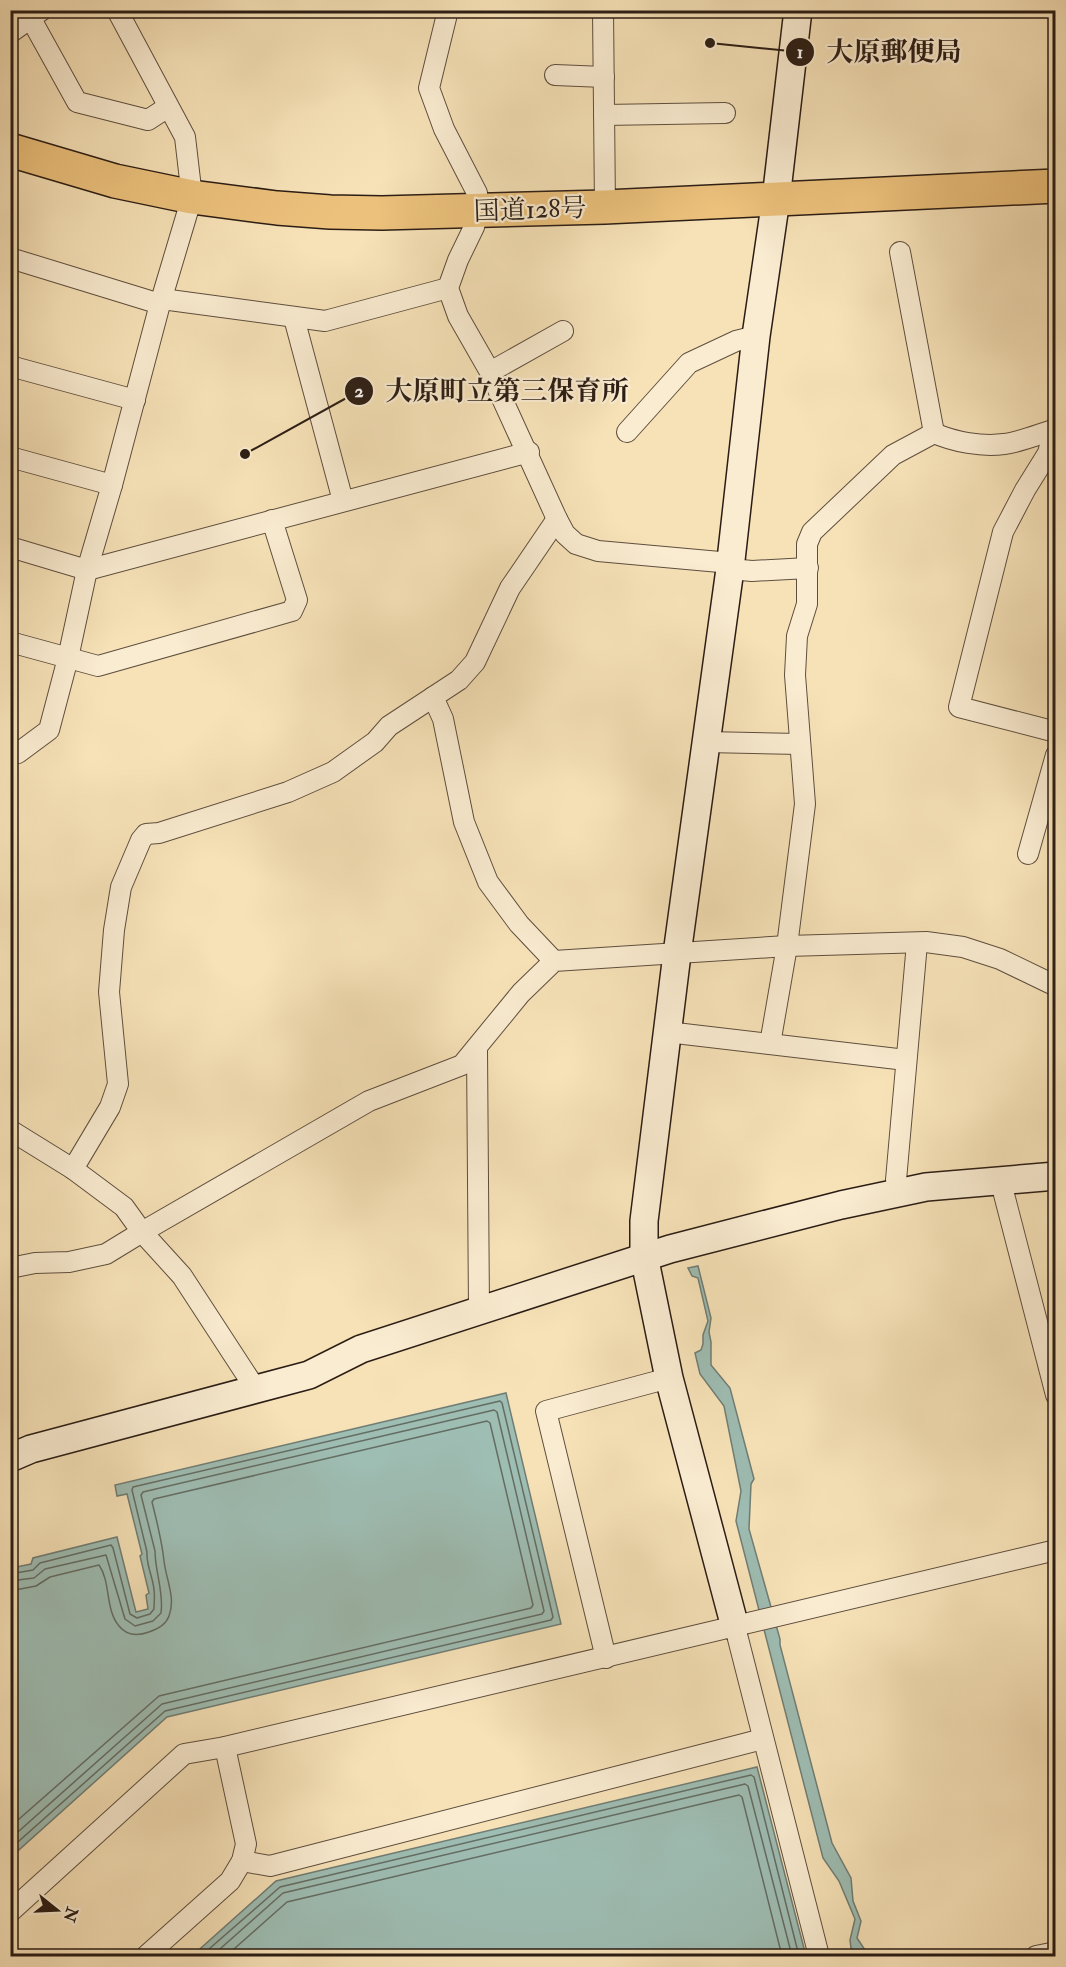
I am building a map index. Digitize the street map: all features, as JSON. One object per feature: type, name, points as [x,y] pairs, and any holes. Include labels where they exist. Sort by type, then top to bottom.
[{"type":"highway","name":"国道128号","points":[[10,150],[115,181],[192,197],[330,212],[605,207],[1056,186]]},
{"type":"street","points":[[10,747],[18,753],[49,730],[68,658],[87,570],[192,197],[185,137],[117,10]]},
{"type":"street","points":[[448,10],[429,88],[444,129],[477,193],[478,210],[474,227],[448,288],[458,316],[490,372],[565,534],[576,544],[597,551],[731,566],[752,571],[808,568]]},
{"type":"street","points":[[603,10],[605,207]]},
{"type":"street","points":[[798,10],[776,199],[756,336],[731,566],[667,1032],[644,1221],[644,1256],[669,1378],[746,1624],[763,1740],[819,1956]]},
{"type":"street","points":[[10,33],[33,13],[77,102],[148,120],[168,107]]},
{"type":"street","points":[[555,75],[604,76]]},
{"type":"street","points":[[604,115],[725,114]]},
{"type":"street","points":[[900,252],[934,433]]},
{"type":"street","points":[[10,258],[161,301],[325,321],[448,288]]},
{"type":"street","points":[[294,318],[343,501]]},
{"type":"street","points":[[490,372],[563,331]]},
{"type":"street","points":[[627,432],[689,363],[736,341],[756,336]]},
{"type":"street","points":[[10,366],[135,400]]},
{"type":"street","points":[[934,433],[946,439],[970,443],[1004,444],[1055,429]]},
{"type":"street","points":[[1055,429],[1048,453],[1003,532],[959,707],[1056,732]]},
{"type":"street","points":[[770,1044],[787,946],[805,804],[795,675],[797,636],[807,604],[807,544],[812,532],[893,455],[934,433]]},
{"type":"street","points":[[10,547],[87,570],[528,452]]},
{"type":"street","points":[[10,457],[112,485]]},
{"type":"street","points":[[73,1170],[110,1107],[118,1084],[109,992],[114,930],[121,887],[141,840],[146,834],[159,833],[288,792],[333,772],[375,742],[389,726],[459,680],[476,662],[510,588],[558,519]]},
{"type":"street","points":[[10,642],[98,666],[292,611],[297,600],[272,520]]},
{"type":"street","points":[[433,697],[442,720],[464,822],[488,882],[519,924],[554,961]]},
{"type":"street","points":[[706,742],[800,744]]},
{"type":"street","points":[[1028,854],[1048,806],[1056,755]]},
{"type":"street","points":[[896,1180],[917,943]]},
{"type":"street","points":[[10,1268],[35,1263],[69,1262],[106,1254],[369,1101],[462,1065],[477,1050],[521,993],[554,961],[787,946],[917,943],[963,947],[1000,959],[1056,986]]},
{"type":"street","points":[[667,1032],[906,1060]]},
{"type":"street","points":[[477,1050],[479,1309]]},
{"type":"street","points":[[10,1130],[73,1170],[124,1207],[142,1232],[182,1276],[255,1388]]},
{"type":"street","points":[[10,1458],[31,1449],[309,1375],[361,1349],[644,1256],[841,1205],[926,1187],[1056,1176]]},
{"type":"street","points":[[1000,1179],[1056,1395]]},
{"type":"street","points":[[606,1658],[546,1411],[669,1378]]},
{"type":"street","points":[[10,1912],[184,1754],[225,1747],[606,1658],[1056,1550]]},
{"type":"street","points":[[242,1861],[270,1866],[763,1740]]},
{"type":"street","points":[[146,1956],[230,1881],[242,1861],[246,1844],[225,1747]]},
{"type":"street","points":[[1036,1956],[1056,1952]]},
{"type":"water","points":[[698,1266],[711,1318],[709,1332],[711,1365],[730,1388],[754,1479],[751,1484],[749,1529],[780,1639],[832,1843],[851,1878],[853,1901],[861,1921],[857,1938],[869,1956],[861,1956],[851,1948],[850,1940],[855,1919],[839,1881],[823,1858],[736,1521],[741,1491],[724,1406],[700,1374],[695,1353],[701,1350],[708,1321],[698,1278],[692,1276],[688,1268]]},
{"type":"water","points":[[506,1393],[561,1624],[167,1717],[11,1857],[11,1568],[31,1564],[33,1558],[117,1537],[136,1612],[148,1609],[146,1595],[149,1593],[140,1556],[142,1554],[127,1494],[117,1496],[115,1485]]},
{"type":"water","points":[[757,1767],[806,1956],[192,1956],[276,1881]]},
{"type":"place","name":"大原郵便局","points":[[710,43]]},
{"type":"place","name":"大原町立第三保育所","points":[[245,454]]}]
